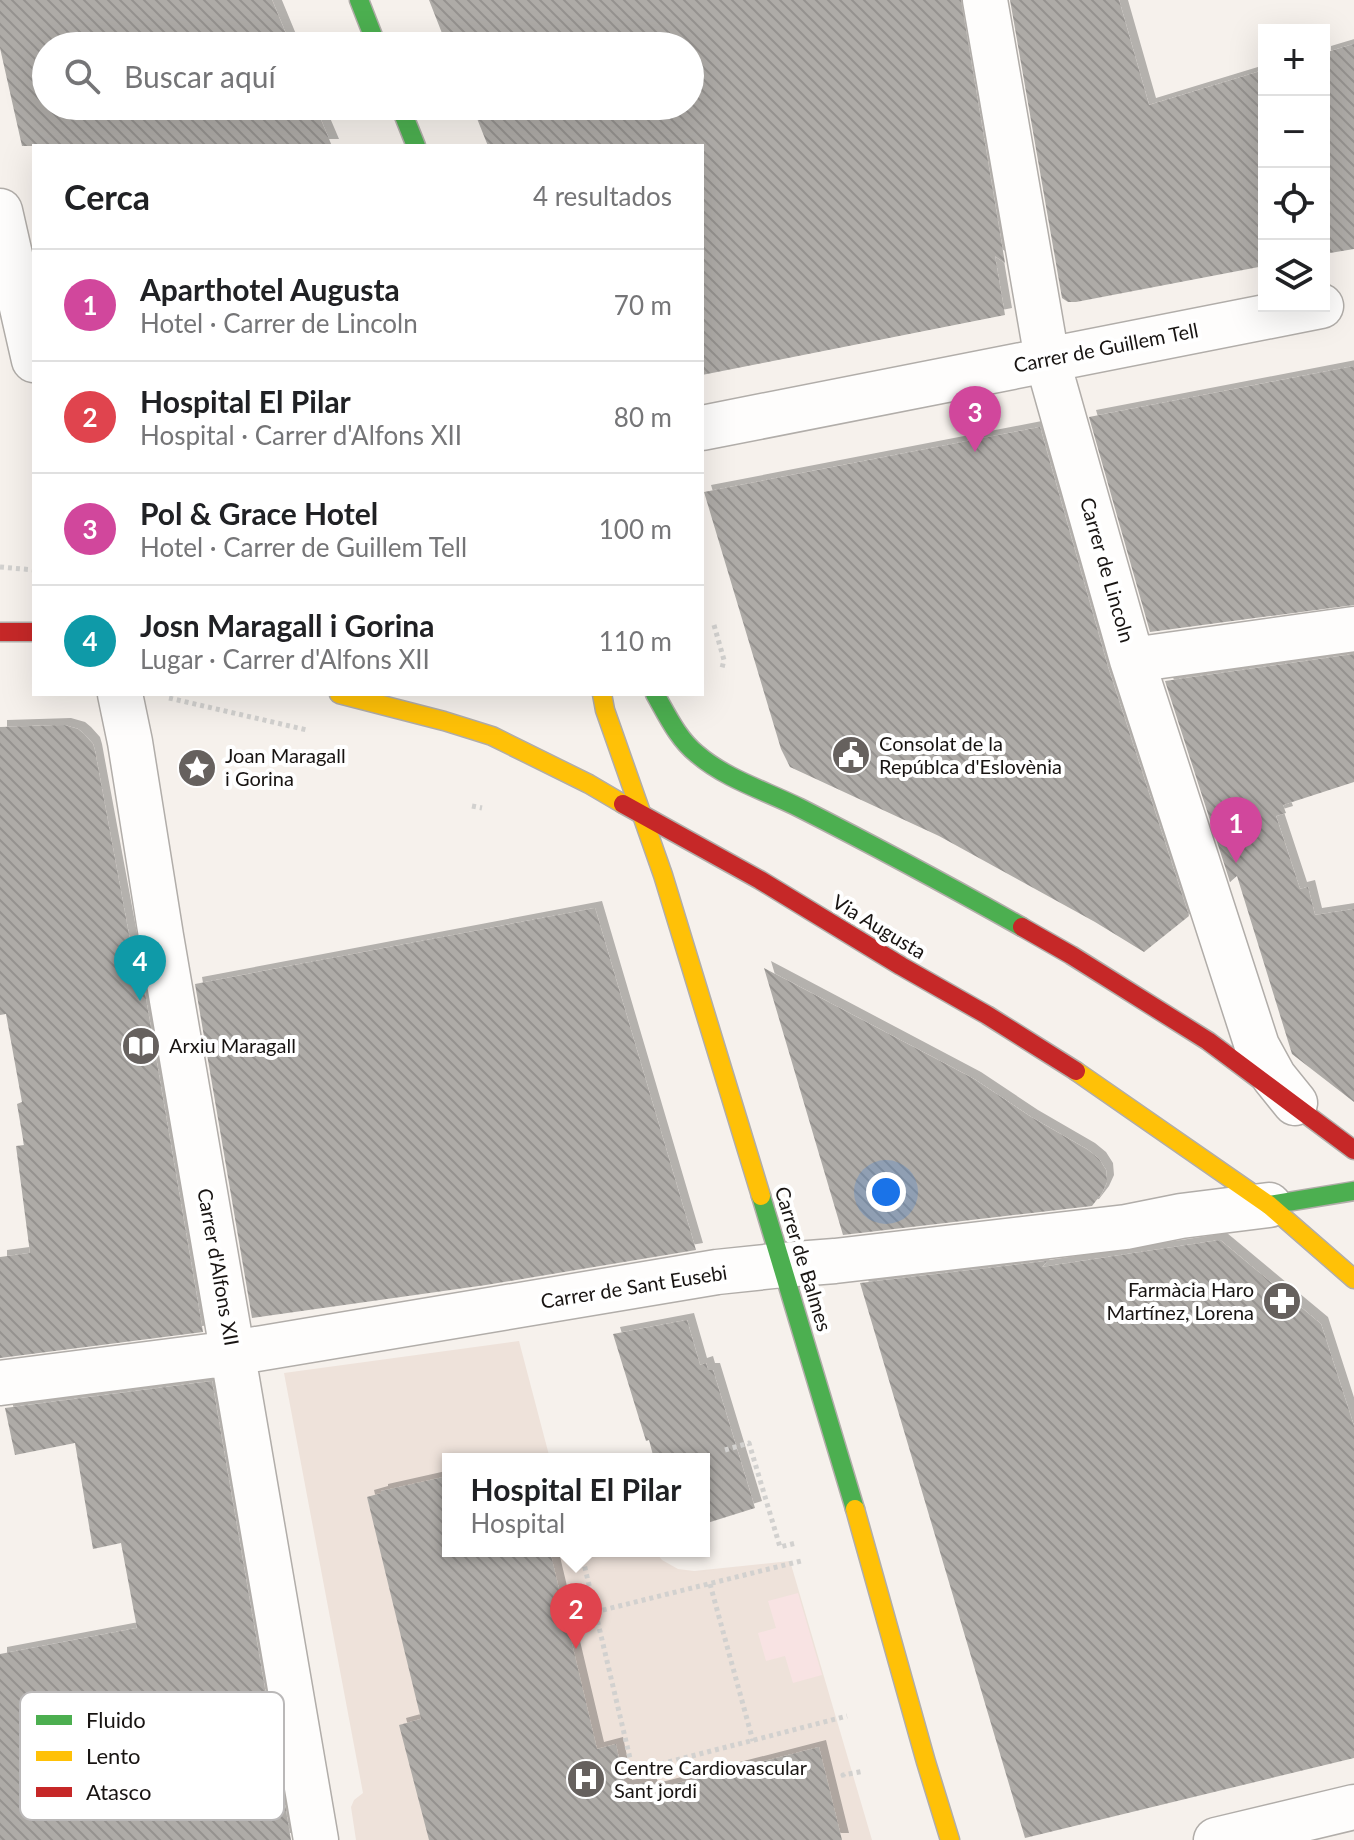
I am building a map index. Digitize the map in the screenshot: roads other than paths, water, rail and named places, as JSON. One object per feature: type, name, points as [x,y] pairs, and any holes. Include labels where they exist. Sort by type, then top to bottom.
[{"type":"main road","points":[[359,0],[372,32]]},
{"type":"main road","points":[[406,120],[415,144]]},
{"type":"main road","points":[[0,632],[32,632]]},
{"type":"main road","name":"Via Augusta","points":[[347,696],[492,736],[589,784],[760,880],[1084,1076],[1269,1205],[1354,1279]]},
{"type":"main road","name":"Carrer de Balmes","points":[[602,696],[644,817],[783,1265],[950,1840]]},
{"type":"main road","points":[[656,696],[677,732],[695,753],[716,768],[925,872],[1071,955],[1208,1041],[1309,1126],[1354,1150]]},
{"type":"main road","points":[[1269,1205],[1327,1188],[1354,1191]]},
{"type":"street","name":"Carrer de Lincoln","points":[[985,0],[1047,359],[1132,660],[1257,1046],[1274,1077],[1309,1126]]},
{"type":"street","points":[[0,211],[32,351]]},
{"type":"street","name":"Carrer de Guillem Tell","points":[[1330,305],[1354,300]]},
{"type":"street","name":"Carrer de Guillem Tell","points":[[704,428],[1292,312]]},
{"type":"street","points":[[1132,660],[1354,629]]},
{"type":"street","name":"Carrer d'Alfons XII","points":[[120,696],[316,1840]]},
{"type":"street","name":"Carrer de Sant Eusebi","points":[[0,1383],[233,1353],[717,1272],[1126,1227],[1181,1216],[1269,1205]]},
{"type":"street","points":[[1216,1840],[1354,1807]]},
{"type":"place","name":"Pol & Grace Hotel","points":[[975,452]]},
{"type":"place","name":"Consolat de la Repúblca d'Eslovènia","points":[[851,755]]},
{"type":"place","name":"Joan Maragall i Gorina","points":[[197,768]]},
{"type":"place","name":"Aparthotel Augusta","points":[[1236,863]]},
{"type":"place","name":"Josn Maragall i Gorina","points":[[140,1001]]},
{"type":"place","name":"Arxiu Maragall","points":[[141,1046]]},
{"type":"place","name":"Farmàcia Haro Martínez, Lorena","points":[[1282,1301]]},
{"type":"place","name":"Hospital El Pilar","points":[[576,1649]]},
{"type":"place","name":"Centre Cardiovascular Sant jordi","points":[[586,1779]]}]
